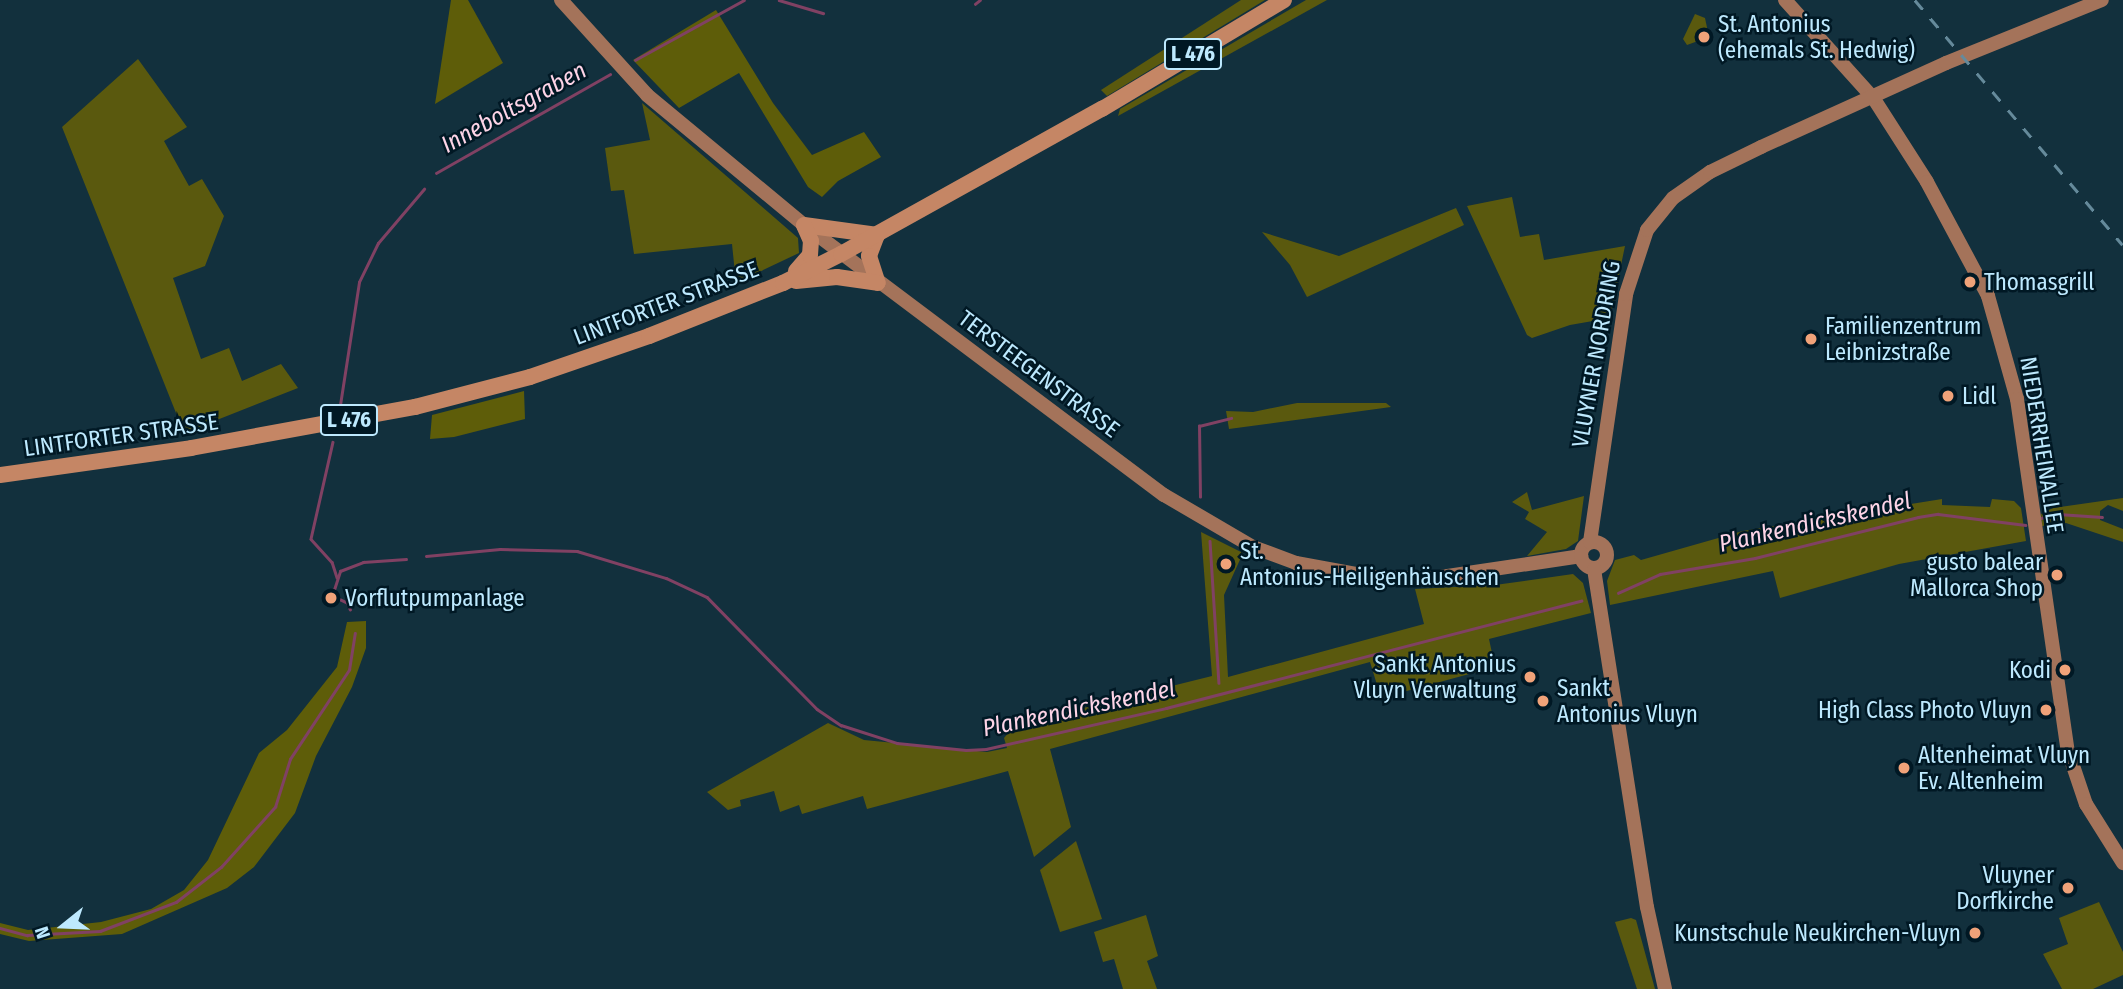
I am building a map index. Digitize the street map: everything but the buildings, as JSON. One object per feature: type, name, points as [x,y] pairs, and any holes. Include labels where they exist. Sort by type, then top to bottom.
[{"type":"main road","name":"LINTFORTER STRASSE","points":[[0,475],[191,448],[415,407],[530,377],[783,283],[841,254],[1099,110],[1284,0]]},
{"type":"main road","points":[[783,283],[837,276],[878,283],[869,256],[877,234],[804,225]]},
{"type":"main road","points":[[783,283],[810,255],[811,241],[804,225]]},
{"type":"street","name":"TERSTEEGENSTRASSE","points":[[561,0],[647,95],[804,225],[1164,495],[1253,547],[1338,572],[1404,579],[1498,571],[1581,556]]},
{"type":"street","name":"NIEDERRHEINALLEE","points":[[1785,0],[1874,99],[1955,232],[1994,313],[2017,399],[2067,747],[2086,804],[2123,863]]},
{"type":"street","name":"VLUYNER NORDRING","points":[[1590,542],[1626,294],[1647,230],[1673,198],[1710,172],[1874,99],[1946,63],[2102,0]]},
{"type":"street","points":[[1594,569],[1603,565],[1608,554],[1602,544],[1590,542],[1581,556],[1594,569],[1647,907],[1665,989]]},
{"type":"shaded area","points":[[451,0],[468,0],[503,63],[435,104]]},
{"type":"shaded area","points":[[1241,0],[1265,0],[1107,96],[1101,90]]},
{"type":"shaded area","points":[[1306,0],[1327,0],[1118,116],[1120,109]]},
{"type":"shaded area","points":[[716,10],[773,103],[812,155],[864,132],[881,157],[838,181],[822,197],[808,187],[739,73],[679,108],[633,60]]},
{"type":"shaded area","points":[[1695,14],[1705,18],[1709,37],[1687,45],[1683,39]]},
{"type":"shaded area","points":[[138,59],[187,127],[164,141],[189,186],[202,179],[224,216],[205,266],[173,278],[201,359],[229,348],[242,381],[281,364],[298,388],[184,433],[62,127]]},
{"type":"shaded area","points":[[642,103],[798,238],[799,253],[736,283],[732,244],[634,254],[624,190],[611,191],[605,148],[650,140]]},
{"type":"shaded area","points":[[1512,197],[1520,237],[1539,234],[1544,260],[1625,246],[1610,318],[1570,325],[1532,338],[1527,335],[1467,206]]},
{"type":"shaded area","points":[[1456,208],[1464,225],[1307,297],[1290,265],[1262,232],[1339,256]]},
{"type":"shaded area","points":[[524,391],[525,419],[454,437],[430,439],[432,415]]},
{"type":"shaded area","points":[[1297,403],[1386,403],[1391,407],[1229,429],[1226,411],[1253,412]]},
{"type":"shaded area","points":[[1527,492],[1532,510],[1584,496],[1578,541],[1566,549],[1527,556],[1547,532],[1525,519],[1529,512],[1512,502]]},
{"type":"shaded area","points":[[2123,498],[2123,511],[2108,505],[2100,511],[2100,520],[2123,529],[2123,542],[2066,523],[2042,526],[2041,514],[2053,508]]},
{"type":"shaded area","points":[[1942,499],[1942,505],[1990,507],[1992,499],[2014,501],[2021,508],[2026,541],[1899,564],[1780,598],[1773,571],[1610,605],[1607,581],[1615,560],[1634,555],[1641,560],[1743,531]]},
{"type":"shaded area","points":[[1201,532],[1243,553],[1224,595],[1228,677],[1424,624],[1415,589],[1495,585],[1573,574],[1583,583],[1591,613],[1489,639],[1495,667],[1381,698],[1370,662],[1050,749],[1071,827],[1034,857],[1008,771],[867,809],[863,796],[802,814],[799,805],[780,812],[774,791],[740,800],[741,806],[728,810],[707,792],[828,723],[864,740],[987,752],[1007,748],[1004,738],[1015,725],[1212,676]]},
{"type":"shaded area","points":[[366,621],[366,648],[352,687],[316,756],[295,813],[254,867],[227,888],[122,934],[29,941],[0,934],[0,923],[28,930],[101,922],[151,909],[184,890],[208,860],[259,753],[287,730],[337,667],[347,622]]},
{"type":"shaded area","points":[[1076,841],[1102,919],[1060,932],[1040,870]]},
{"type":"shaded area","points":[[2099,902],[2123,952],[2123,975],[2093,989],[2062,989],[2043,954],[2068,944],[2059,918]]},
{"type":"shaded area","points":[[1146,915],[1158,956],[1147,961],[1157,989],[1123,989],[1114,959],[1103,962],[1094,932]]},
{"type":"shaded area","points":[[1631,918],[1636,920],[1655,989],[1637,989],[1615,922]]},
{"type":"waterway","name":"Inneboltsgraben","points":[[635,60],[744,0]]},
{"type":"waterway","name":"Inneboltsgraben","points":[[779,0],[823,13]]},
{"type":"waterway","name":"Inneboltsgraben","points":[[975,4],[980,0]]},
{"type":"waterway","name":"Inneboltsgraben","points":[[436,173],[610,74]]},
{"type":"waterway","name":"Inneboltsgraben","points":[[340,405],[359,282],[378,243],[424,189]]},
{"type":"waterway","points":[[1200,497],[1199,426],[1231,418]]},
{"type":"waterway","name":"Inneboltsgraben","points":[[333,442],[311,539],[332,562],[337,577]]},
{"type":"waterway","name":"Plankendickskendel","points":[[1618,593],[1660,574],[1755,558],[1918,517],[1938,514],[2025,525]]},
{"type":"waterway","name":"Plankendickskendel","points":[[2041,518],[2058,514],[2102,517]]},
{"type":"waterway","points":[[1210,541],[1219,683]]},
{"type":"waterway","name":"Plankendickskendel","points":[[426,556],[500,549],[577,551],[666,578],[707,597],[817,709],[841,725],[897,743],[966,750],[986,749],[1166,708],[1581,601]]},
{"type":"waterway","name":"Plankendickskendel","points":[[350,610],[347,603],[332,596],[340,571],[363,562],[406,559]]},
{"type":"waterway","name":"Plankendickskendel","points":[[0,928],[27,935],[100,931],[176,902],[221,867],[275,807],[290,759],[349,670],[355,633]]},
{"type":"railway","points":[[1915,0],[2123,245]]},
{"type":"place","name":"St. Antonius (ehemals St. Hedwig)","points":[[1704,37]]},
{"type":"place","name":"Thomasgrill","points":[[1970,282]]},
{"type":"place","name":"Familienzentrum Leibnizstraße","points":[[1811,339]]},
{"type":"place","name":"Lidl","points":[[1948,396]]},
{"type":"place","name":"St. Antonius-Heiligenhäuschen","points":[[1226,564]]},
{"type":"place","name":"gusto balear Mallorca Shop","points":[[2057,575]]},
{"type":"place","name":"Vorflutpumpanlage","points":[[331,598]]},
{"type":"place","name":"Kodi","points":[[2065,670]]},
{"type":"place","name":"Sankt Antonius Vluyn Verwaltung","points":[[1530,677]]},
{"type":"place","name":"Sankt Antonius Vluyn","points":[[1543,701]]},
{"type":"place","name":"High Class Photo Vluyn","points":[[2046,710]]},
{"type":"place","name":"Altenheimat Vluyn Ev. Altenheim","points":[[1904,768]]},
{"type":"place","name":"Vluyner Dorfkirche","points":[[2068,888]]},
{"type":"place","name":"Kunstschule Neukirchen-Vluyn","points":[[1975,933]]}]
